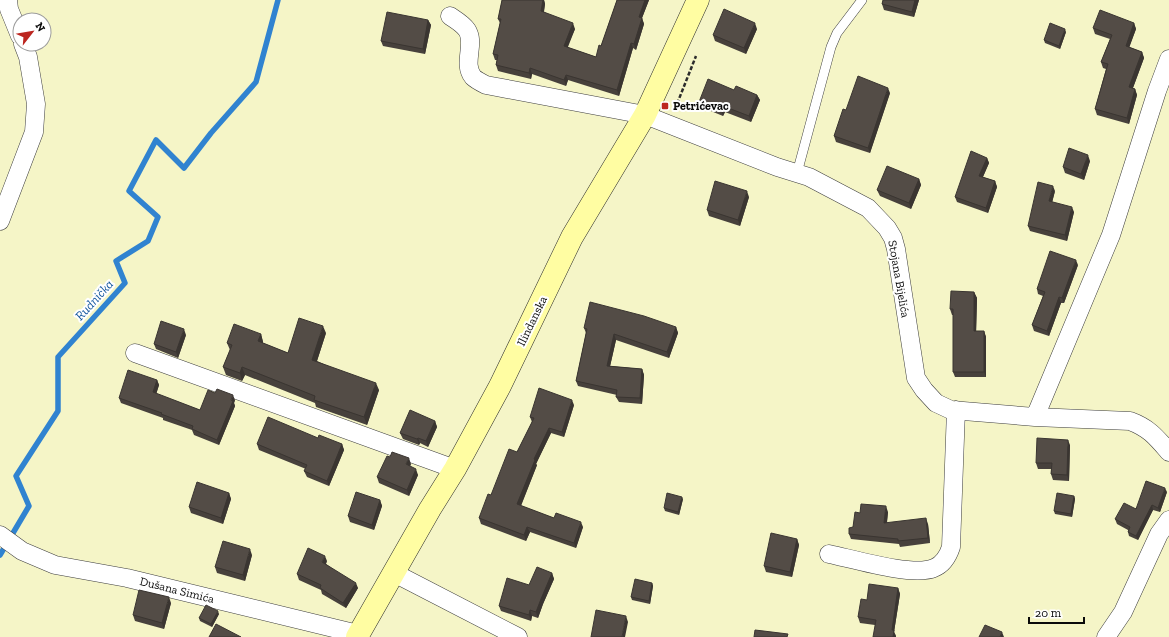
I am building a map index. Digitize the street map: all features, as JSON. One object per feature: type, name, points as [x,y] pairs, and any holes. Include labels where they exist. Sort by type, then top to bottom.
[{"type":"street","points":[[8,0],[12,16]]},
{"type":"street","name":"Ilindanska","points":[[358,635],[430,509],[455,469],[500,386],[572,237],[645,115],[698,0]]},
{"type":"street","name":"Stojana Bijelića","points":[[450,16],[461,23],[470,38],[468,64],[473,78],[486,85],[645,115],[777,167],[809,177],[868,208],[887,228],[893,238],[916,378],[924,390],[936,403],[951,410],[1035,417],[1130,421],[1142,425],[1153,433],[1169,452]]},
{"type":"street","points":[[0,222],[34,132],[36,104],[26,52]]},
{"type":"street","points":[[1035,417],[1111,235],[1157,91],[1169,59]]},
{"type":"street","points":[[135,352],[455,469]]},
{"type":"street","points":[[829,554],[870,564],[919,571],[934,568],[944,562],[951,547],[956,410]]},
{"type":"street","points":[[1106,637],[1123,612],[1158,534],[1169,520]]},
{"type":"street","name":"Dušana Simića","points":[[0,535],[22,551],[55,565],[127,578],[358,635]]},
{"type":"street","points":[[394,573],[518,637]]},
{"type":"lane","points":[[797,173],[831,47],[837,33],[862,0]]},
{"type":"green space","points":[[0,0],[1169,0],[1169,637],[0,637]]},
{"type":"building","points":[[502,0],[543,0],[541,11],[573,23],[564,46],[596,57],[599,45],[601,46],[617,0],[645,0],[639,17],[642,18],[634,44],[631,43],[617,90],[566,75],[564,80],[530,68],[529,73],[496,65],[498,55],[493,54],[501,19],[498,19]]},
{"type":"building","points":[[883,0],[915,0],[912,12],[882,4]]},
{"type":"building","points":[[724,9],[755,23],[744,48],[713,35]]},
{"type":"building","points":[[1100,10],[1134,23],[1126,46],[1142,52],[1129,87],[1135,89],[1127,118],[1095,109],[1108,64],[1101,62],[1112,35],[1093,28]]},
{"type":"building","points":[[387,12],[428,20],[423,49],[381,41]]},
{"type":"building","points":[[1050,23],[1065,29],[1059,46],[1044,40]]},
{"type":"building","points":[[858,76],[888,88],[868,148],[834,136],[843,109],[846,110]]},
{"type":"building","points":[[708,79],[734,90],[736,86],[757,95],[749,116],[723,106],[721,110],[699,102]]},
{"type":"building","points":[[1069,148],[1088,155],[1081,174],[1063,167]]},
{"type":"building","points":[[971,151],[987,158],[979,176],[995,181],[986,208],[955,197]]},
{"type":"building","points":[[887,166],[919,179],[909,203],[877,190]]},
{"type":"building","points":[[715,181],[747,191],[738,220],[707,210]]},
{"type":"building","points":[[1038,182],[1053,186],[1049,201],[1072,207],[1065,235],[1028,226]]},
{"type":"building","points":[[1050,251],[1076,260],[1062,298],[1059,297],[1047,331],[1032,325],[1045,292],[1037,289]]},
{"type":"building","points":[[951,291],[974,292],[974,331],[984,331],[984,372],[953,372],[953,309],[950,309]]},
{"type":"building","points":[[590,302],[644,316],[676,327],[667,352],[614,334],[607,366],[642,369],[640,398],[616,397],[617,390],[576,381],[587,329],[584,328]]},
{"type":"building","points":[[299,318],[323,326],[312,360],[376,383],[364,417],[314,400],[315,396],[242,367],[240,373],[223,367],[232,345],[227,343],[234,324],[261,334],[258,341],[288,353]]},
{"type":"building","points":[[161,321],[184,329],[176,352],[154,344]]},
{"type":"building","points":[[128,370],[157,380],[153,392],[200,410],[208,390],[215,393],[217,389],[233,395],[231,400],[233,401],[217,440],[192,429],[193,426],[119,398]]},
{"type":"building","points":[[539,388],[572,400],[562,432],[549,428],[534,459],[535,460],[517,504],[554,518],[556,513],[581,522],[574,543],[527,527],[524,535],[479,518],[488,494],[491,495],[509,449],[517,452],[534,418],[530,417]]},
{"type":"building","points":[[410,410],[435,421],[426,441],[400,433]]},
{"type":"building","points":[[268,417],[318,438],[319,435],[342,444],[327,481],[304,471],[307,465],[257,444]]},
{"type":"building","points":[[1037,438],[1068,440],[1067,475],[1051,474],[1052,463],[1036,463]]},
{"type":"building","points":[[392,452],[409,458],[406,464],[416,469],[407,490],[377,477],[387,456],[390,457]]},
{"type":"building","points":[[1146,481],[1165,488],[1158,508],[1152,505],[1136,536],[1128,532],[1130,527],[1115,519],[1124,503],[1136,509]]},
{"type":"building","points":[[197,482],[229,493],[221,518],[189,507]]},
{"type":"building","points":[[356,492],[380,500],[372,525],[348,516]]},
{"type":"building","points":[[667,493],[682,497],[678,512],[664,508]]},
{"type":"building","points":[[1057,493],[1074,496],[1071,514],[1054,511]]},
{"type":"building","points":[[861,504],[886,506],[884,523],[926,518],[928,538],[898,541],[898,539],[849,534],[849,528],[853,527],[855,512],[860,513]]},
{"type":"building","points":[[771,533],[797,539],[790,572],[764,566]]},
{"type":"building","points":[[223,541],[250,549],[243,575],[215,567]]},
{"type":"building","points":[[308,548],[325,556],[322,562],[356,583],[343,603],[320,588],[321,585],[297,574]]},
{"type":"building","points":[[537,567],[552,573],[536,612],[530,610],[529,615],[499,606],[507,578],[529,585]]},
{"type":"building","points":[[635,579],[652,583],[649,601],[631,597]]},
{"type":"building","points":[[869,584],[898,588],[892,630],[894,630],[893,637],[873,637],[876,620],[858,617],[861,599],[867,600]]},
{"type":"building","points":[[139,590],[169,597],[162,623],[133,615]]},
{"type":"building","points":[[206,605],[218,611],[211,624],[199,618]]},
{"type":"building","points":[[596,610],[626,616],[622,637],[591,637]]},
{"type":"building","points":[[216,624],[241,637],[209,637]]},
{"type":"building","points":[[985,625],[1002,632],[1000,637],[979,637]]},
{"type":"building","points":[[755,630],[788,634],[787,637],[754,637]]},
{"type":"waterway","name":"Rudnička","points":[[0,555],[29,506],[16,476],[58,411],[58,357],[125,283],[116,261],[148,241],[158,217],[129,191],[156,140],[184,168],[211,133],[256,82],[278,0]]},
{"type":"place","name":"Petrićevac","points":[[665,106]]}]
